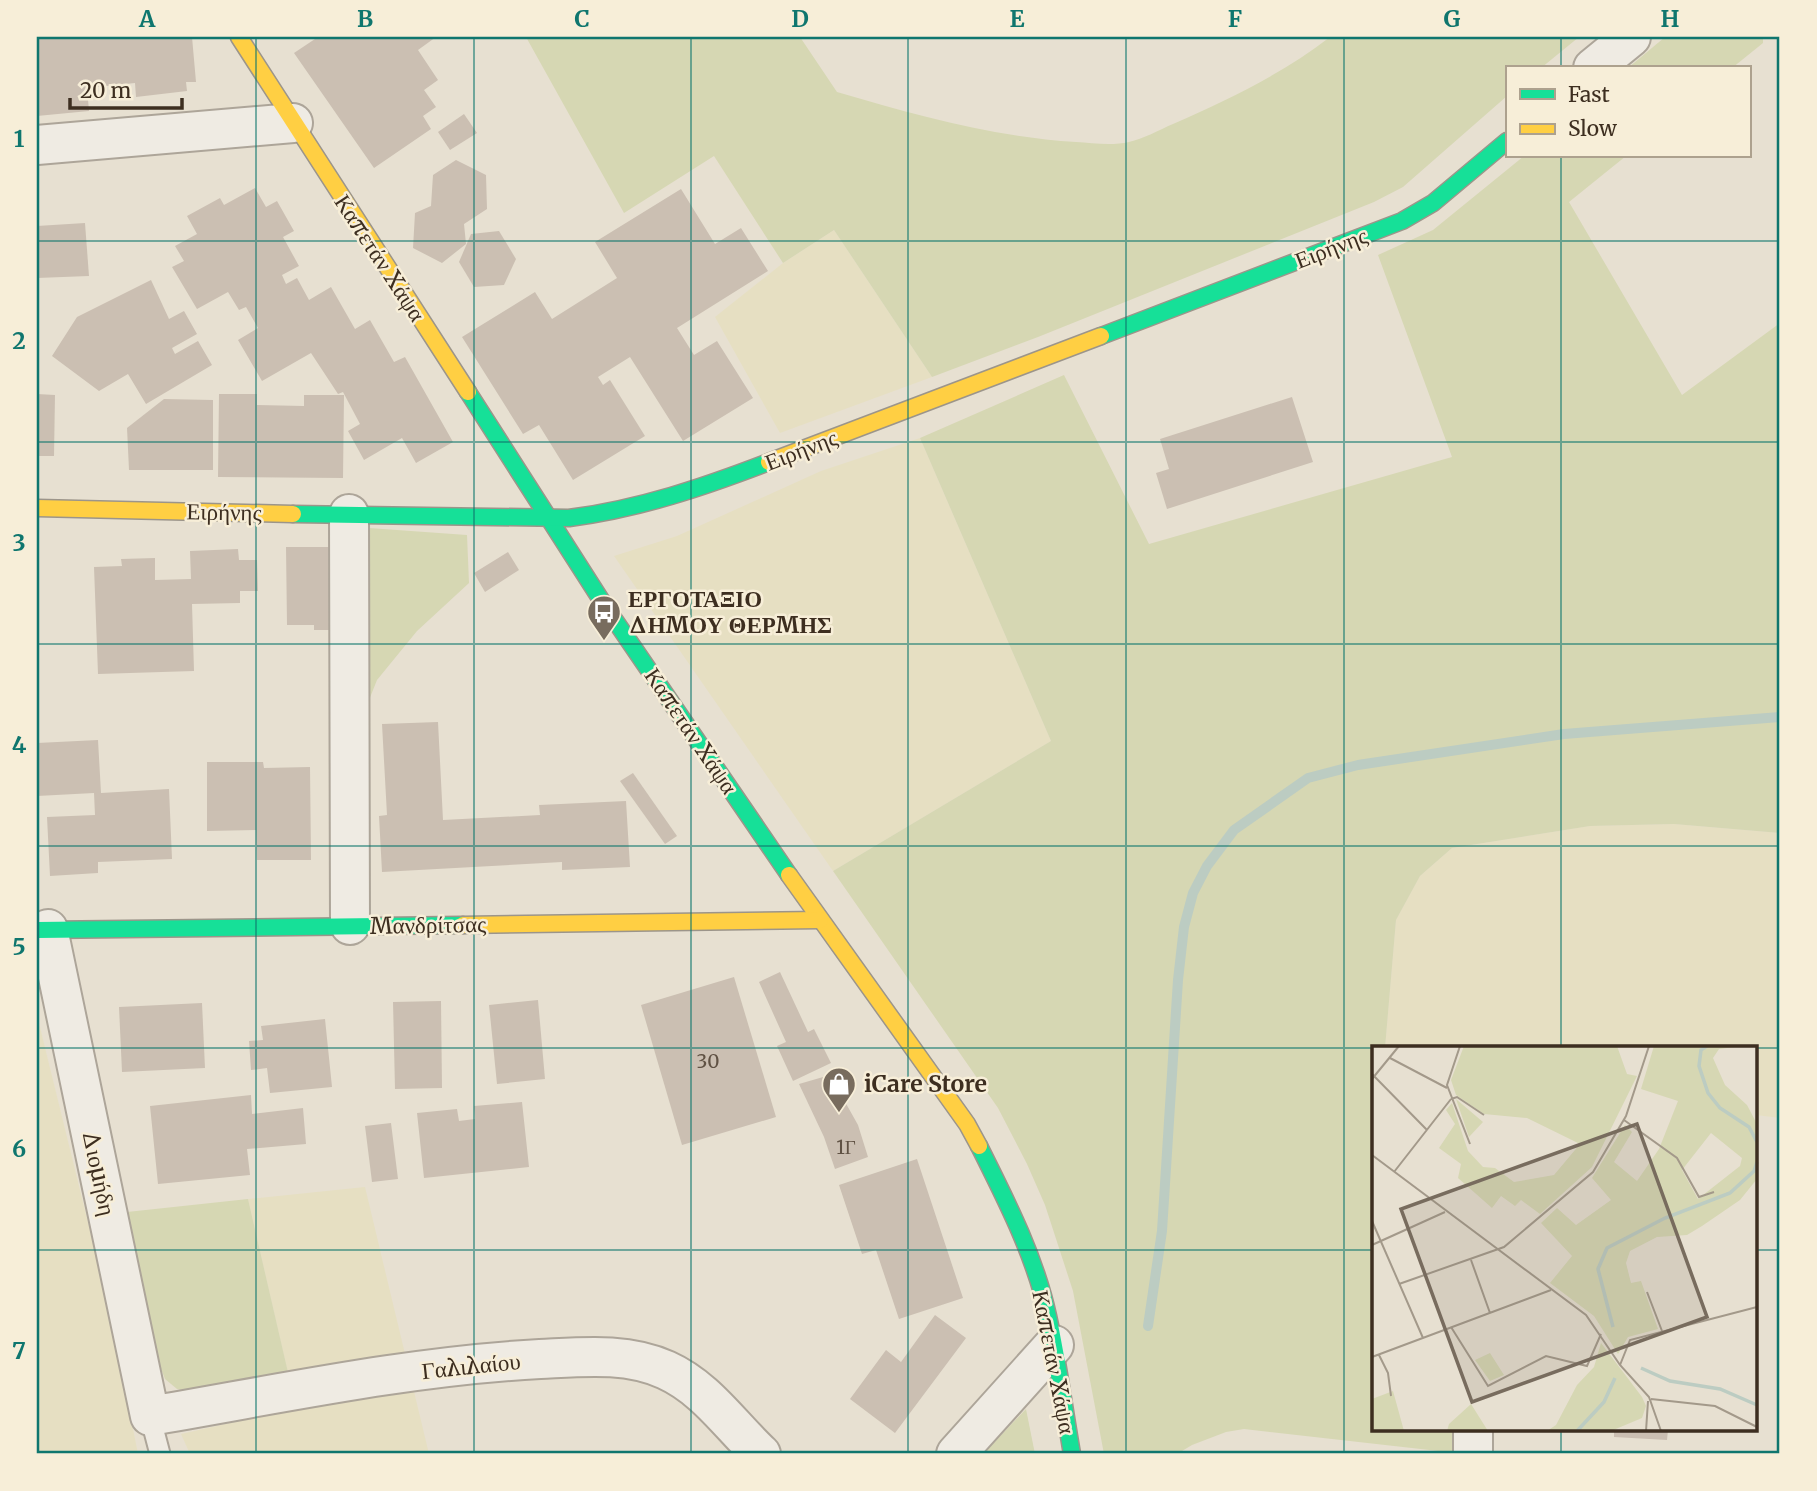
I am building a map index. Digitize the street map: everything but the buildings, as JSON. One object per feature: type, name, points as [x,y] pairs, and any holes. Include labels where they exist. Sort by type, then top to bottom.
[{"type":"street","name":"Καπετάν Χάψα","points":[[239,37],[548,519],[820,920],[926,1064],[978,1145],[1025,1241],[1048,1315],[1072,1454]]},
{"type":"street","points":[[1595,66],[1631,37]]},
{"type":"street","points":[[37,145],[293,123]]},
{"type":"street","name":"Ειρήνης","points":[[37,508],[548,519],[608,514],[712,484],[1402,221],[1433,203],[1506,142]]},
{"type":"street","points":[[349,514],[350,925]]},
{"type":"street","name":"Μανδρίτσας","points":[[42,930],[820,920]]},
{"type":"street","name":"Διομήδη","points":[[42,930],[150,1416]]},
{"type":"street","points":[[956,1454],[1054,1345]]},
{"type":"street","name":"Γαλιλαίου","points":[[150,1416],[396,1374],[514,1360],[596,1356],[645,1363],[684,1380],[701,1392],[761,1454]]},
{"type":"street","points":[[1473,1432],[1473,1454]]},
{"type":"lane","points":[[150,1416],[160,1454]]},
{"type":"shaded area","points":[[834,230],[932,377],[780,433],[715,317],[783,263]]},
{"type":"shaded area","points":[[920,438],[1051,741],[833,871],[614,556],[677,536],[821,471]]},
{"type":"shaded area","points":[[1674,824],[1780,833],[1780,1118],[1758,1115],[1758,1046],[1385,1046],[1396,920],[1420,876],[1452,848],[1590,826]]},
{"type":"shaded area","points":[[37,1015],[109,1308],[138,1454],[37,1454]]},
{"type":"shaded area","points":[[365,1187],[429,1454],[190,1454],[181,1434],[296,1408],[248,1199]]},
{"type":"green space","points":[[526,37],[800,37],[837,92],[925,117],[985,130],[1045,139],[1109,144],[1140,139],[1214,105],[1274,74],[1330,37],[1579,37],[1543,66],[1506,66],[1506,97],[1403,187],[1374,202],[932,377],[834,230],[783,263],[714,156],[624,213]]},
{"type":"green space","points":[[1665,37],[1763,37],[1763,43],[1734,66],[1630,66]]},
{"type":"green space","points":[[1522,158],[1624,158],[1569,202],[1682,395],[1780,323],[1780,833],[1674,824],[1590,826],[1452,848],[1420,876],[1396,920],[1385,1046],[1372,1046],[1372,1432],[1456,1432],[1456,1453],[1244,1429],[1226,1432],[1177,1454],[1104,1454],[1073,1291],[1045,1205],[1027,1164],[998,1108],[833,871],[1051,741],[920,438],[1064,375],[1149,544],[1452,457],[1378,255],[1433,230]]},
{"type":"green space","points":[[369,528],[467,535],[469,583],[417,631],[377,680],[361,720],[362,546]]},
{"type":"green space","points":[[248,1199],[290,1381],[197,1394],[177,1389],[165,1379],[145,1327],[127,1212]]},
{"type":"green space","points":[[1026,1409],[1035,1454],[983,1454]]},
{"type":"waterway","points":[[1148,1326],[1162,1231],[1178,980],[1184,927],[1193,893],[1207,866],[1234,830],[1308,778],[1358,765],[1564,734],[1780,717]]},
{"type":"traffic: fast","points":[[1101,336],[1402,221],[1433,203],[1506,142]]},
{"type":"traffic: fast","points":[[468,392],[603,603],[789,875]]},
{"type":"traffic: fast","points":[[293,514],[569,518],[621,509],[671,496],[769,462]]},
{"type":"traffic: fast","points":[[37,930],[463,925]]},
{"type":"traffic: fast","points":[[979,1146],[1019,1229],[1036,1272],[1055,1350],[1072,1454]]},
{"type":"traffic: slow","points":[[239,37],[468,392]]},
{"type":"traffic: slow","points":[[769,462],[1101,336]]},
{"type":"traffic: slow","points":[[37,508],[293,514]]},
{"type":"traffic: slow","points":[[789,875],[967,1124],[979,1146]]},
{"type":"traffic: slow","points":[[463,925],[820,920]]},
{"type":"place","name":"ΕΡΓΟΤΑΞΙΟ ΔΗΜΟΥ ΘΕΡΜΗΣ","points":[[604,642]]},
{"type":"place","name":"iCare Store","points":[[839,1114]]}]
